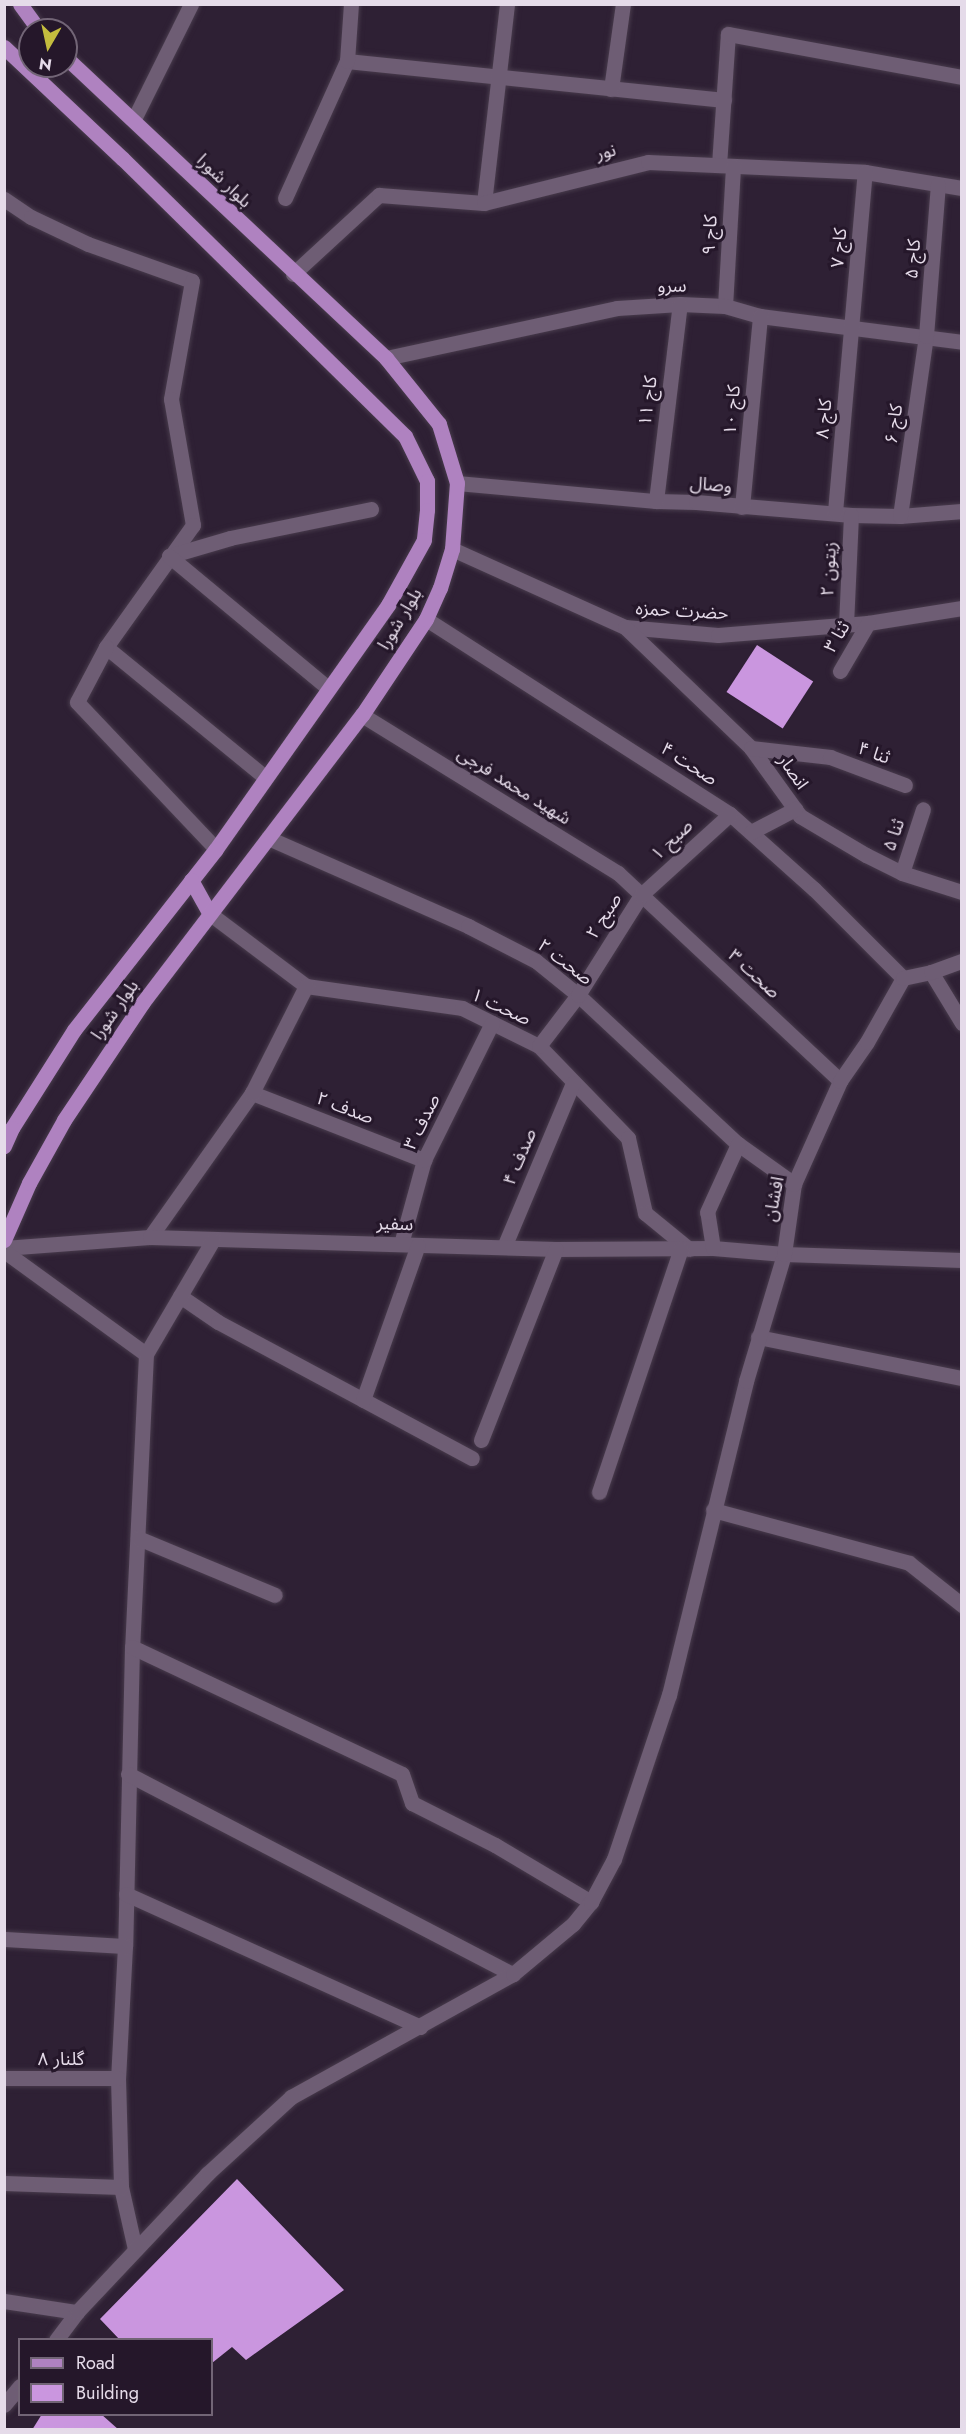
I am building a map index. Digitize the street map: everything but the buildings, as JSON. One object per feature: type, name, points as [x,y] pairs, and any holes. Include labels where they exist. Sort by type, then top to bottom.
[{"type":"main road","points":[[20,4],[30,18]]},
{"type":"main road","name":"بلوار شورا","points":[[4,47],[123,159],[405,436],[427,481],[424,540],[388,605],[216,849],[74,1030],[12,1128],[4,1146]]},
{"type":"main road","name":"بلوار شورا","points":[[4,1240],[29,1183],[64,1120],[143,1002],[362,715],[426,619],[440,588],[452,549],[457,483],[439,424],[386,358],[293,274],[134,119],[78,69]]},
{"type":"main road","points":[[191,880],[209,913]]},
{"type":"street","points":[[134,119],[191,4]]},
{"type":"street","points":[[285,198],[347,61],[351,4]]},
{"type":"street","points":[[484,204],[507,4]]},
{"type":"street","points":[[612,89],[622,4]]},
{"type":"street","name":"کاج ۹","points":[[725,306],[724,100],[728,34],[962,77]]},
{"type":"street","points":[[347,61],[724,100]]},
{"type":"street","name":"نور","points":[[293,274],[379,195],[484,204],[648,162],[865,172],[962,188]]},
{"type":"street","name":"کاج ۷","points":[[852,328],[865,172]]},
{"type":"street","name":"کاج ۵","points":[[926,336],[938,184]]},
{"type":"street","points":[[4,199],[31,217],[88,244],[192,281],[171,399],[192,525],[106,647],[77,702],[216,849]]},
{"type":"street","name":"سرو","points":[[386,358],[617,308],[680,304],[725,306],[760,316],[962,342]]},
{"type":"street","name":"کاج ۱۱","points":[[656,501],[680,304]]},
{"type":"street","name":"کاج ۱۰","points":[[742,507],[760,316]]},
{"type":"street","name":"کاج ۸","points":[[835,512],[852,328]]},
{"type":"street","name":"کاج ۶","points":[[900,516],[926,336]]},
{"type":"street","name":"وصال","points":[[457,483],[656,501],[835,512],[851,515],[900,516],[962,511]]},
{"type":"street","points":[[169,556],[230,538],[371,508]]},
{"type":"street","name":"زیتون ۲","points":[[846,625],[851,515]]},
{"type":"street","name":"حضرت حمزه","points":[[452,549],[626,627],[718,635],[868,623],[962,608]]},
{"type":"street","points":[[169,556],[328,688]]},
{"type":"street","name":"صحت ۴","points":[[426,619],[730,814],[814,889],[903,978]]},
{"type":"street","name":"ثنا ۳","points":[[840,671],[868,623]]},
{"type":"street","name":"انصار","points":[[626,627],[751,747],[800,816],[902,873],[962,892]]},
{"type":"street","points":[[106,647],[265,777]]},
{"type":"street","name":"شهید محمد فرجی","points":[[362,715],[618,873],[641,895]]},
{"type":"street","name":"ثنا ۴","points":[[751,747],[830,757],[905,785]]},
{"type":"street","points":[[751,832],[795,809]]},
{"type":"street","name":"ثنا ۵","points":[[902,873],[923,809]]},
{"type":"street","name":"صبح ۱","points":[[641,895],[730,814]]},
{"type":"street","name":"صحت ۲","points":[[268,838],[468,926],[536,962],[578,995],[738,1144],[794,1184]]},
{"type":"street","name":"صبح ۲","points":[[539,1047],[578,995],[641,895]]},
{"type":"street","name":"صحت ۳","points":[[641,895],[840,1081]]},
{"type":"street","name":"صحت ۱","points":[[209,913],[306,986],[462,1008],[539,1047],[628,1138],[645,1214],[685,1249]]},
{"type":"street","points":[[903,978],[931,972],[962,961]]},
{"type":"street","points":[[931,972],[962,1023]]},
{"type":"street","name":"افشان","points":[[58,2338],[77,2312],[207,2174],[291,2097],[513,1974],[573,1924],[591,1902],[614,1859],[669,1695],[713,1510],[758,1337],[784,1254],[794,1184],[840,1081],[867,1042],[903,978]]},
{"type":"street","points":[[150,1237],[252,1093],[306,986]]},
{"type":"street","name":"صدف ۳","points":[[400,1244],[424,1160],[492,1023]]},
{"type":"street","name":"صدف ۴","points":[[504,1247],[573,1083]]},
{"type":"street","name":"صدف ۲","points":[[252,1093],[424,1160]]},
{"type":"street","points":[[713,1248],[707,1212],[738,1144]]},
{"type":"street","name":"سفیر","points":[[4,1249],[150,1237],[556,1249],[713,1248],[784,1254],[962,1260]]},
{"type":"street","points":[[135,2249],[121,2187],[118,2078],[125,1946],[132,1647],[146,1354],[213,1240]]},
{"type":"street","points":[[363,1400],[418,1245]]},
{"type":"street","points":[[4,1249],[146,1354]]},
{"type":"street","points":[[481,1440],[556,1249]]},
{"type":"street","points":[[599,1492],[685,1249]]},
{"type":"street","points":[[180,1296],[218,1322],[472,1458]]},
{"type":"street","points":[[758,1337],[962,1378]]},
{"type":"street","points":[[713,1510],[909,1563],[962,1605]]},
{"type":"street","points":[[138,1538],[275,1595]]},
{"type":"street","points":[[132,1647],[402,1774],[412,1803],[495,1845],[591,1902]]},
{"type":"street","points":[[128,1774],[513,1974]]},
{"type":"street","points":[[126,1894],[420,2027]]},
{"type":"street","points":[[4,1939],[125,1946]]},
{"type":"street","name":"گلنار ۸","points":[[4,2078],[118,2078]]},
{"type":"street","points":[[4,2183],[121,2187]]},
{"type":"street","points":[[4,2301],[77,2312]]},
{"type":"street","points":[[4,2406],[18,2388]]}]
